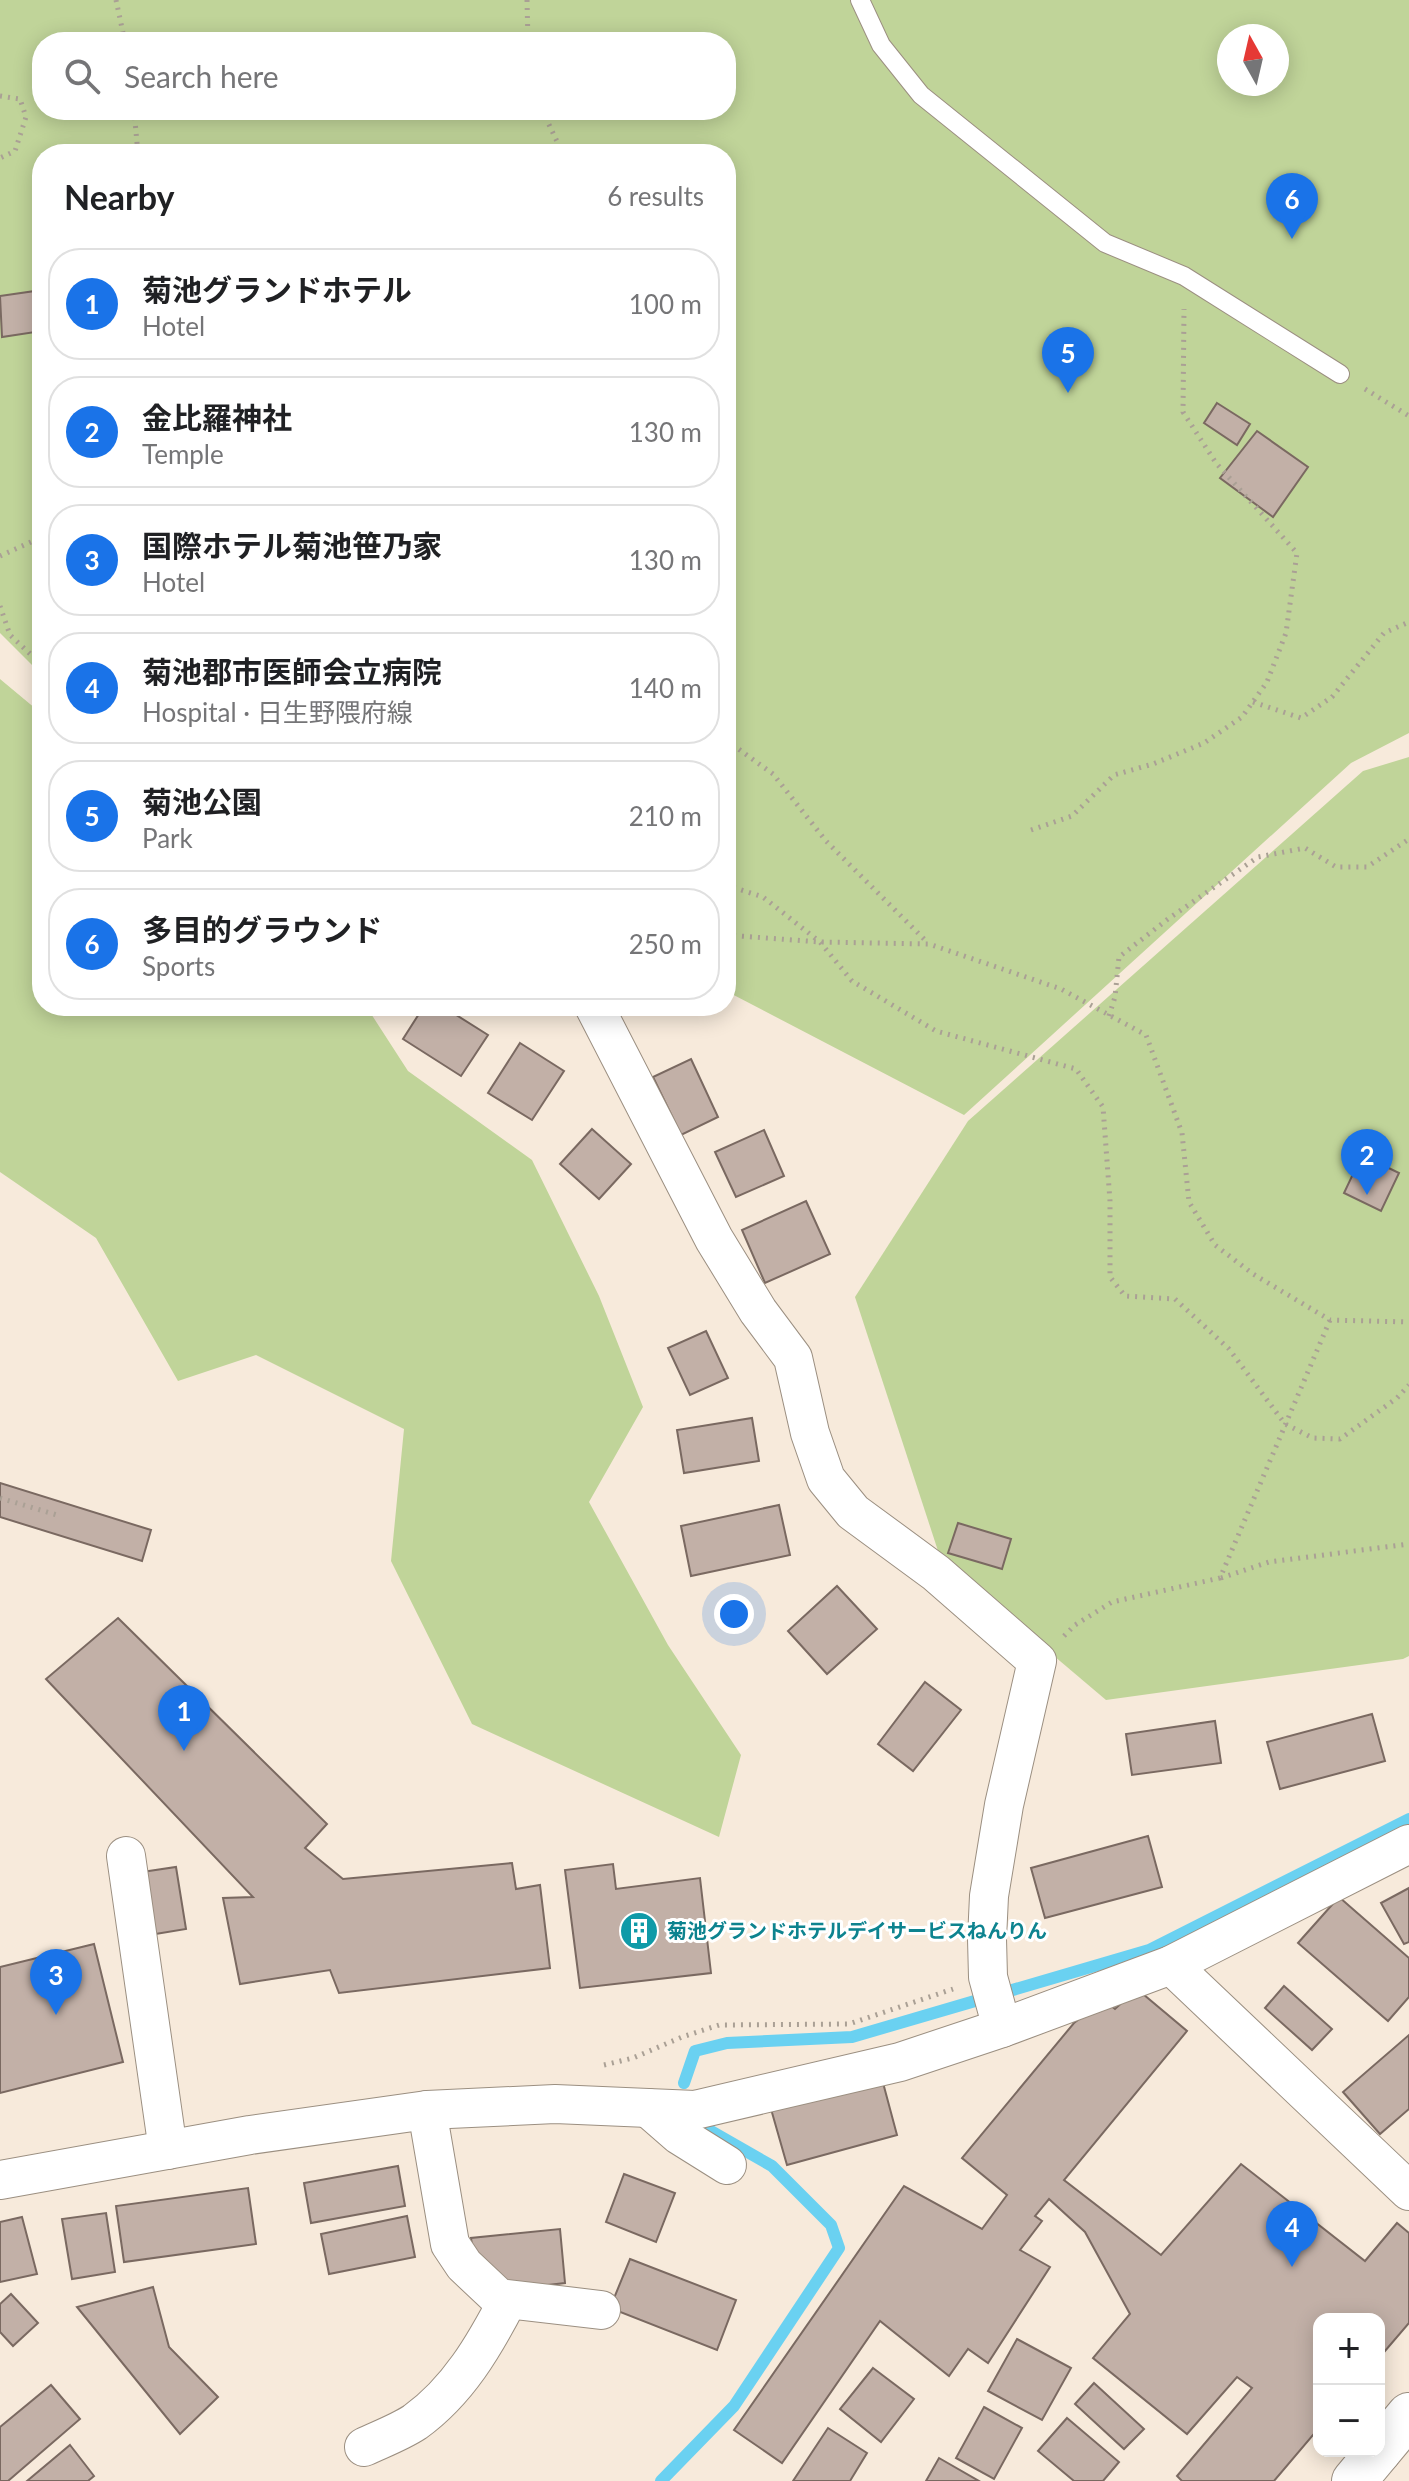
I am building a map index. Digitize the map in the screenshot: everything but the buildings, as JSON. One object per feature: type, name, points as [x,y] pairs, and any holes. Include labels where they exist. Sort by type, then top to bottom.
[{"type":"main road","points":[[1385,2444],[1409,2415]]},
{"type":"main road","points":[[1354,2481],[1374,2457]]},
{"type":"street","points":[[599,1016],[714,1239],[758,1311],[793,1358],[810,1433],[826,1479],[853,1512],[936,1573],[1037,1661],[1004,1805],[989,1896],[988,1977],[1002,2028]]},
{"type":"street","points":[[0,2180],[250,2135],[427,2110],[555,2104],[695,2110],[900,2062],[1171,1965],[1409,1844]]},
{"type":"street","points":[[126,1856],[168,2150]]},
{"type":"street","points":[[1171,1965],[1409,2191]]},
{"type":"street","points":[[648,2108],[679,2135],[727,2165]]},
{"type":"street","points":[[427,2110],[450,2244],[464,2265],[499,2298],[601,2310]]},
{"type":"street","points":[[364,2447],[414,2423],[457,2385],[487,2341],[508,2300]]},
{"type":"lane","points":[[860,0],[881,45],[921,95],[1105,243],[1184,276],[1340,374]]},
{"type":"path","points":[[116,0],[123,32]]},
{"type":"path","points":[[527,0],[528,32]]},
{"type":"path","points":[[0,96],[20,99],[26,117],[15,151],[0,158]]},
{"type":"path","points":[[135,120],[137,144]]},
{"type":"path","points":[[547,120],[558,144]]},
{"type":"path","points":[[1031,830],[1072,816],[1114,775],[1153,764],[1204,743],[1242,717],[1267,682],[1286,633],[1297,553],[1216,463],[1183,412],[1184,276]]},
{"type":"path","points":[[1340,374],[1409,416]]},
{"type":"path","points":[[0,556],[32,542]]},
{"type":"path","points":[[0,606],[10,635],[32,656]]},
{"type":"path","points":[[1253,702],[1301,718],[1332,697],[1384,633],[1409,622]]},
{"type":"path","points":[[736,747],[773,774],[826,841],[929,944]]},
{"type":"path","points":[[1109,1016],[1115,997],[1119,957],[1258,857],[1305,848],[1336,867],[1367,867],[1409,839]]},
{"type":"path","points":[[736,888],[763,897],[820,942],[852,981],[936,1031],[1076,1069],[1103,1107],[1110,1201],[1110,1277],[1125,1296],[1175,1299],[1229,1349],[1285,1424],[1313,1438],[1340,1439],[1397,1398],[1409,1385]]},
{"type":"path","points":[[736,936],[820,942],[929,944],[1061,989],[1146,1035],[1182,1133],[1189,1202],[1215,1245],[1253,1274],[1330,1320],[1409,1322]]},
{"type":"path","points":[[1220,1578],[1330,1320]]},
{"type":"path","points":[[0,1498],[57,1515]]},
{"type":"path","points":[[1037,1661],[1075,1625],[1112,1602],[1220,1578],[1269,1562],[1409,1544]]},
{"type":"path","points":[[603,2065],[633,2058],[719,2025],[849,2024],[988,1977]]},
{"type":"green space","points":[[0,0],[1409,0],[1409,733],[1351,763],[964,1115],[736,996],[736,144],[32,144],[32,665],[0,633]]},
{"type":"green space","points":[[0,679],[32,706],[32,1016],[372,1016],[408,1071],[532,1160],[599,1296],[643,1407],[589,1502],[668,1645],[741,1755],[719,1837],[472,1724],[391,1561],[404,1429],[256,1355],[178,1381],[96,1238],[0,1172]]},
{"type":"green space","points":[[1409,757],[1409,1656],[1106,1700],[941,1560],[855,1297],[968,1121],[1363,771]]},
{"type":"waterway","points":[[684,2083],[695,2051],[727,2043],[852,2037],[1149,1950],[1409,1819]]},
{"type":"waterway","points":[[661,2481],[734,2406],[839,2248],[831,2225],[772,2166],[709,2130]]},
{"type":"place","name":"多目的グラウンド","points":[[1292,239]]},
{"type":"place","name":"菊池公園","points":[[1068,393]]},
{"type":"place","name":"金比羅神社","points":[[1367,1195]]},
{"type":"place","name":"菊池グランドホテル","points":[[184,1751]]},
{"type":"place","name":"菊池グランドホテルデイサービスねんりん","points":[[639,1931]]},
{"type":"place","name":"国際ホテル菊池笹乃家","points":[[56,2015]]},
{"type":"place","name":"菊池郡市医師会立病院","points":[[1292,2267]]}]
